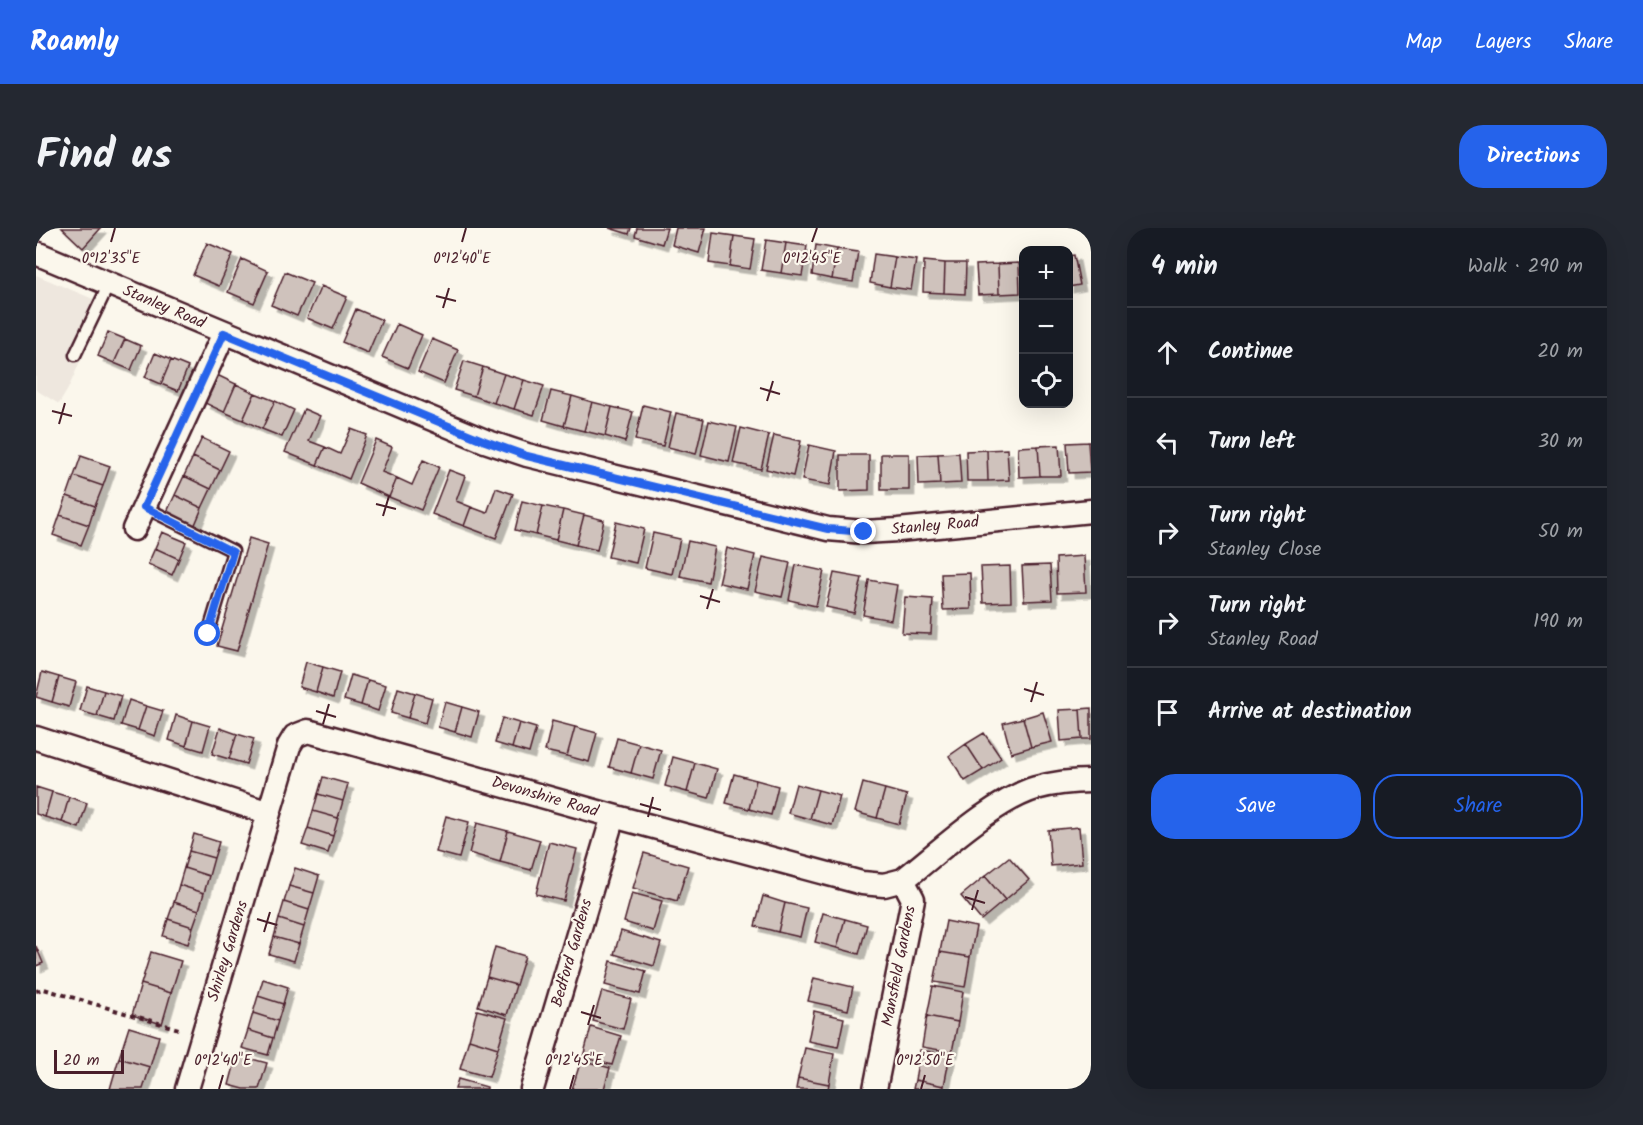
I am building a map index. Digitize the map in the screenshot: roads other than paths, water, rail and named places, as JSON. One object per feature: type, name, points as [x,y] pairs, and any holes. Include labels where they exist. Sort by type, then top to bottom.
[{"type":"street","name":"Stanley Road","points":[[36,253],[485,441],[527,456],[828,529],[864,532],[898,530],[1091,511]]},
{"type":"street","points":[[134,529],[224,333]]},
{"type":"street","name":"Devonshire Road","points":[[269,813],[289,746],[294,736],[308,731],[862,883],[884,885],[903,880]]},
{"type":"street","points":[[36,738],[269,813]]},
{"type":"street","points":[[903,880],[999,805],[1035,788],[1070,781],[1091,781]]},
{"type":"street","name":"Shirley Gardens","points":[[187,1089],[269,813]]},
{"type":"street","name":"Bedford Gardens","points":[[532,1089],[613,816]]},
{"type":"street","name":"Mansfield Gardens","points":[[875,1089],[912,899],[903,880]]},
{"type":"lane","points":[[75,356],[110,284]]},
{"type":"lane","points":[[144,507],[233,552],[208,634]]}]
